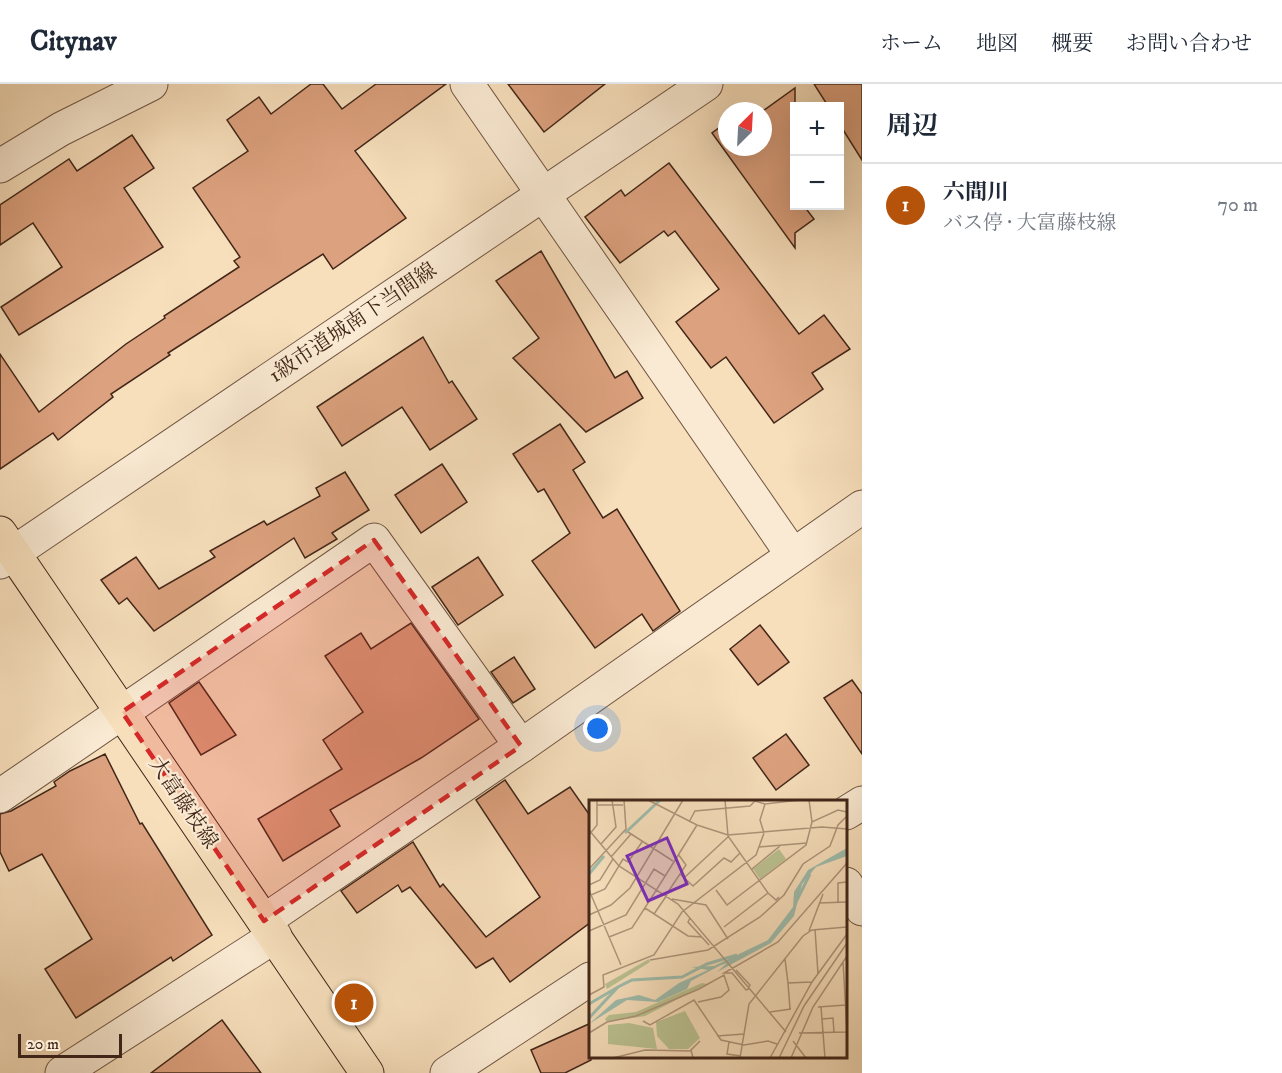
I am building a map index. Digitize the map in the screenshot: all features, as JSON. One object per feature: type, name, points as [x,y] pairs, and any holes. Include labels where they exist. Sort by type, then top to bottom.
[{"type":"main road","name":"大富藤枝線","points":[[4,550],[122,712],[367,1073]]},
{"type":"street","points":[[0,166],[62,129],[151,84]]},
{"type":"street","points":[[467,84],[792,554]]},
{"type":"street","name":"1級市道城南下当間線","points":[[4,550],[543,195],[706,84]]},
{"type":"street","points":[[62,1073],[269,929],[521,746],[792,554],[862,507]]},
{"type":"street","points":[[0,796],[374,540],[521,746]]},
{"type":"street","points":[[847,812],[862,803]]},
{"type":"street","points":[[847,886],[862,909]]},
{"type":"street","points":[[447,1073],[589,980]]},
{"type":"highlighted area","points":[[374,540],[521,746],[264,921],[122,712]]},
{"type":"building","points":[[311,84],[323,84],[342,109],[376,84],[446,84],[355,151],[406,218],[333,269],[323,254],[168,353],[170,355],[111,394],[113,397],[58,440],[53,433],[0,469],[0,354],[39,412],[126,344],[165,318],[164,316],[239,267],[234,261],[240,257],[193,188],[248,151],[227,120],[259,97],[271,114]]},
{"type":"building","points":[[508,84],[605,84],[544,132]]},
{"type":"building","points":[[814,84],[862,84],[862,160],[844,131],[844,102],[825,102]]},
{"type":"building","points":[[795,88],[795,102],[790,102],[790,210],[807,210],[814,219],[795,233],[795,248],[729,156],[772,156],[772,105]]},
{"type":"building","points":[[718,129],[718,141],[712,133]]},
{"type":"building","points":[[132,135],[154,168],[124,188],[163,247],[19,335],[1,307],[62,267],[33,223],[0,245],[0,205],[69,159],[77,171]]},
{"type":"building","points":[[669,163],[799,334],[824,315],[850,349],[812,373],[823,389],[774,423],[726,357],[711,368],[676,322],[719,289],[675,231],[668,236],[664,231],[620,263],[585,217],[621,190],[625,196]]},
{"type":"building","points":[[541,251],[615,378],[627,371],[643,398],[586,432],[513,358],[539,338],[496,281]]},
{"type":"building","points":[[423,337],[449,383],[452,381],[477,419],[430,450],[402,407],[342,446],[317,407]]},
{"type":"building","points":[[560,424],[585,462],[573,470],[603,518],[617,509],[680,611],[653,631],[642,614],[595,648],[532,561],[570,533],[544,489],[538,492],[513,454]]},
{"type":"building","points":[[442,464],[467,502],[421,533],[395,495]]},
{"type":"building","points":[[345,472],[369,510],[332,533],[337,539],[305,558],[294,538],[154,631],[127,598],[119,604],[101,580],[136,557],[159,589],[215,557],[210,551],[264,521],[267,525],[320,496],[316,488]]},
{"type":"building","points":[[478,557],[503,595],[458,625],[432,587]]},
{"type":"building","points":[[411,623],[479,719],[421,758],[330,810],[340,826],[283,861],[258,819],[342,769],[323,740],[363,712],[325,656],[361,633],[371,649]]},
{"type":"building","points":[[760,625],[789,662],[758,685],[730,649]]},
{"type":"building","points":[[514,657],[535,689],[513,703],[491,672]]},
{"type":"building","points":[[852,680],[862,694],[862,754],[824,698]]},
{"type":"building","points":[[199,682],[236,735],[201,755],[169,703]]},
{"type":"building","points":[[786,734],[809,765],[776,790],[753,758]]},
{"type":"building","points":[[105,754],[140,824],[142,823],[212,935],[173,961],[171,957],[76,1018],[45,969],[92,939],[42,854],[9,871],[0,852],[0,814],[11,811],[56,786],[54,782],[70,771]]},
{"type":"building","points":[[505,780],[528,814],[570,787],[589,814],[589,923],[510,982],[493,958],[476,968],[410,887],[402,892],[398,885],[357,913],[341,891],[413,842],[440,887],[443,884],[486,937],[540,897],[476,800]]},
{"type":"building","points":[[222,1020],[261,1073],[151,1073]]},
{"type":"building","points":[[589,1024],[589,1058],[591,1060],[565,1073],[541,1073],[531,1050]]},
{"type":"place","name":"六間川","points":[[354,1003]]}]
